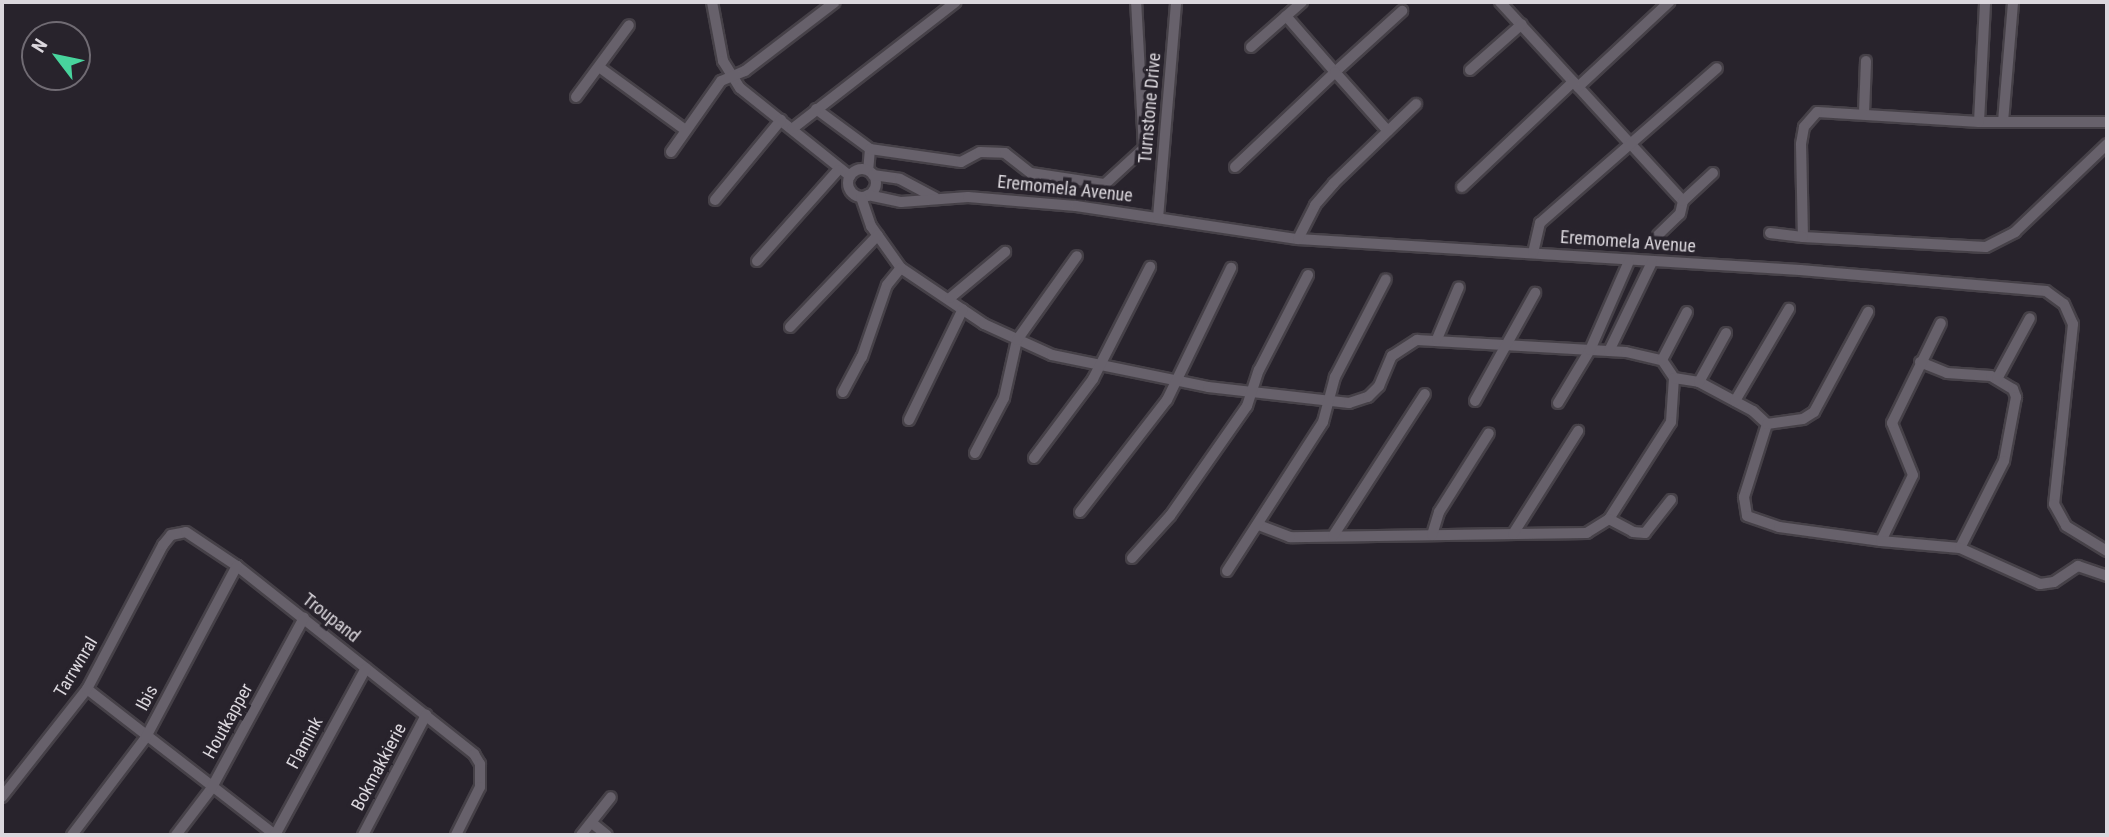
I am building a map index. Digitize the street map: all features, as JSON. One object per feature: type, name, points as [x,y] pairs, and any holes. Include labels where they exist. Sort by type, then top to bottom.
[{"type":"street","points":[[671,152],[684,129],[720,81],[746,72],[835,2]]},
{"type":"street","points":[[792,130],[956,2]]},
{"type":"street","points":[[816,109],[870,149],[961,162],[980,152],[1005,153],[1031,173],[1105,184],[1144,148],[1136,2]]},
{"type":"street","name":"Turnstone Drive","points":[[1158,218],[1177,2]]},
{"type":"street","points":[[1251,47],[1302,2]]},
{"type":"street","points":[[1500,2],[1683,201]]},
{"type":"street","points":[[1462,187],[1669,2]]},
{"type":"street","points":[[1979,122],[1985,2]]},
{"type":"street","points":[[2003,122],[2013,2]]},
{"type":"street","points":[[716,3],[723,61],[732,77],[838,170],[850,176],[871,173]]},
{"type":"street","points":[[1235,167],[1402,11]]},
{"type":"street","points":[[1286,16],[1388,131]]},
{"type":"street","points":[[1470,70],[1522,24]]},
{"type":"street","points":[[576,97],[629,25]]},
{"type":"street","points":[[1864,113],[1866,61]]},
{"type":"street","points":[[599,67],[684,129]]},
{"type":"street","points":[[1533,253],[1540,223],[1717,68]]},
{"type":"street","points":[[1298,239],[1315,205],[1334,183],[1416,104]]},
{"type":"street","points":[[1803,237],[1804,127],[1817,112],[1979,122],[2107,122]]},
{"type":"street","points":[[715,200],[780,120]]},
{"type":"street","points":[[1770,233],[1986,247],[2015,233],[2107,145]]},
{"type":"street","points":[[864,196],[875,186],[871,173],[870,149]]},
{"type":"street","points":[[757,261],[838,170]]},
{"type":"street","name":"Eremomela Avenue","points":[[871,173],[900,179],[935,198]]},
{"type":"street","points":[[1658,236],[1680,214],[1683,201],[1713,173]]},
{"type":"street","points":[[850,176],[849,187],[864,196],[878,235],[901,268],[963,309],[1017,340],[1052,355],[1174,381],[1362,401],[1379,386],[1399,348],[1417,340],[1437,339],[1609,351],[1662,360],[1674,378],[1671,422],[1609,519],[1580,534],[1290,537],[1258,525]]},
{"type":"street","name":"Eremomela Avenue","points":[[864,196],[901,202],[935,198],[994,199],[1158,218],[1298,239],[2018,285],[2057,297],[2070,312],[2073,337],[2054,504],[2066,526],[2107,551]]},
{"type":"street","points":[[790,327],[878,235]]},
{"type":"street","points":[[950,298],[1005,252]]},
{"type":"street","points":[[975,453],[1004,398],[1017,340],[1077,256]]},
{"type":"street","points":[[1558,403],[1590,350],[1629,261]]},
{"type":"street","points":[[1609,351],[1652,262]]},
{"type":"street","points":[[1034,457],[1099,365],[1150,267]]},
{"type":"street","points":[[844,392],[862,357],[887,285],[901,268]]},
{"type":"street","points":[[1080,512],[1167,400],[1231,268]]},
{"type":"street","points":[[1132,558],[1202,474],[1247,406],[1252,389],[1308,275]]},
{"type":"street","points":[[1227,571],[1323,422],[1327,399],[1386,279]]},
{"type":"street","points":[[1437,339],[1459,287]]},
{"type":"street","points":[[1475,401],[1509,346],[1535,293]]},
{"type":"street","points":[[909,419],[963,309]]},
{"type":"street","points":[[1735,401],[1789,309]]},
{"type":"street","points":[[1662,360],[1687,312]]},
{"type":"street","points":[[1674,378],[1699,382],[1735,401],[1767,424],[1803,419],[1814,412],[1868,312]]},
{"type":"street","points":[[1997,379],[2030,318]]},
{"type":"street","points":[[1881,541],[1913,475],[1892,423],[1941,323]]},
{"type":"street","points":[[1699,382],[1726,332]]},
{"type":"street","points":[[1920,362],[1947,373],[1997,379],[2013,389],[2017,397],[2008,446],[1960,548]]},
{"type":"street","points":[[1333,536],[1425,394]]},
{"type":"street","points":[[1767,424],[1744,498],[1747,516],[1779,527],[1881,541],[1960,548],[2040,584],[2054,582],[2078,566],[2107,576]]},
{"type":"street","points":[[1513,534],[1578,431]]},
{"type":"street","points":[[1432,535],[1439,512],[1489,433]]},
{"type":"street","points":[[1609,519],[1644,533],[1671,500]]},
{"type":"street","name":"Troupand","points":[[163,545],[171,535],[186,532],[237,566],[474,754],[480,764],[480,787],[456,835]]},
{"type":"street","points":[[2086,538],[2107,542]]},
{"type":"street","name":"Tarrwnral","points":[[2,797],[87,689],[163,545]]},
{"type":"street","name":"Ibis","points":[[72,835],[146,737],[237,566]]},
{"type":"street","name":"Houtkapper","points":[[176,835],[211,789],[304,618]]},
{"type":"street","name":"Flamink","points":[[275,835],[366,668]]},
{"type":"street","points":[[87,689],[211,789],[275,835]]},
{"type":"street","name":"Bokmakkierie","points":[[363,835],[426,715]]},
{"type":"street","points":[[581,835],[611,797]]},
{"type":"street","points":[[592,823],[607,835]]}]
